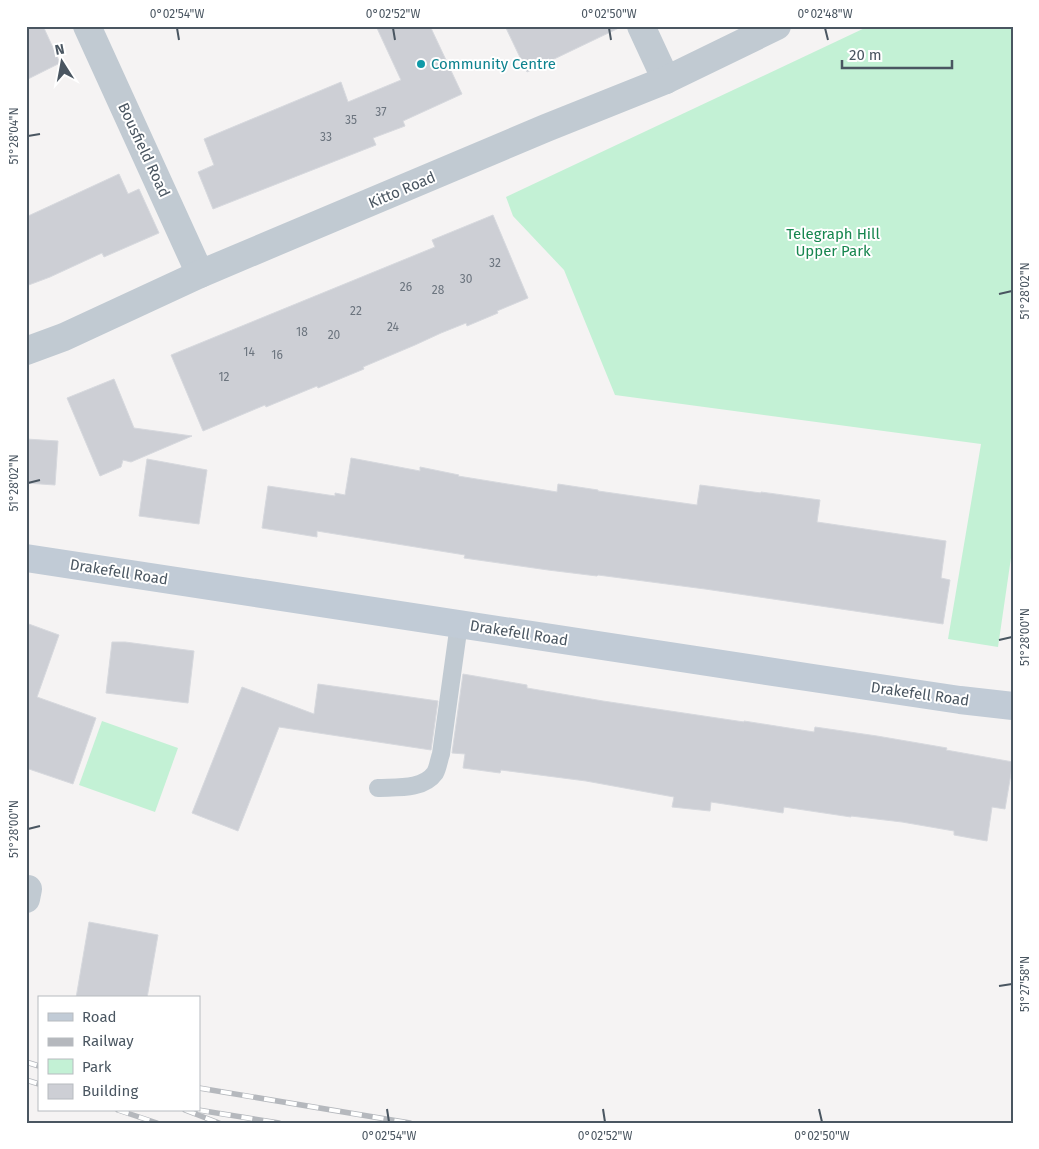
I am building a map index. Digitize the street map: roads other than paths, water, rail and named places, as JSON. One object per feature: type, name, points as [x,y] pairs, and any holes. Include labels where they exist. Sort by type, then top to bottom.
[{"type":"main road","name":"Drakefell Road","points":[[26,558],[1013,706]]},
{"type":"street","name":"Bousfield Road","points":[[87,26],[200,274]]},
{"type":"street","points":[[641,26],[666,80]]},
{"type":"street","name":"Kitto Road","points":[[26,351],[64,337],[200,274],[546,128],[666,80],[777,26]]},
{"type":"lane","points":[[378,788],[413,786],[426,780],[435,772],[441,754],[459,624]]},
{"type":"railway","points":[[26,1062],[38,1066]]},
{"type":"railway","points":[[26,1080],[38,1084]]},
{"type":"railway","points":[[200,1088],[410,1123]]},
{"type":"railway","points":[[200,1110],[279,1123]]},
{"type":"railway","points":[[124,1112],[157,1123]]},
{"type":"railway","points":[[190,1112],[219,1123]]},
{"type":"place","name":"Community Centre","points":[[421,64]]},
{"type":"park label","name":"Telegraph Hill Upper Park","points":[[833,242]]}]
